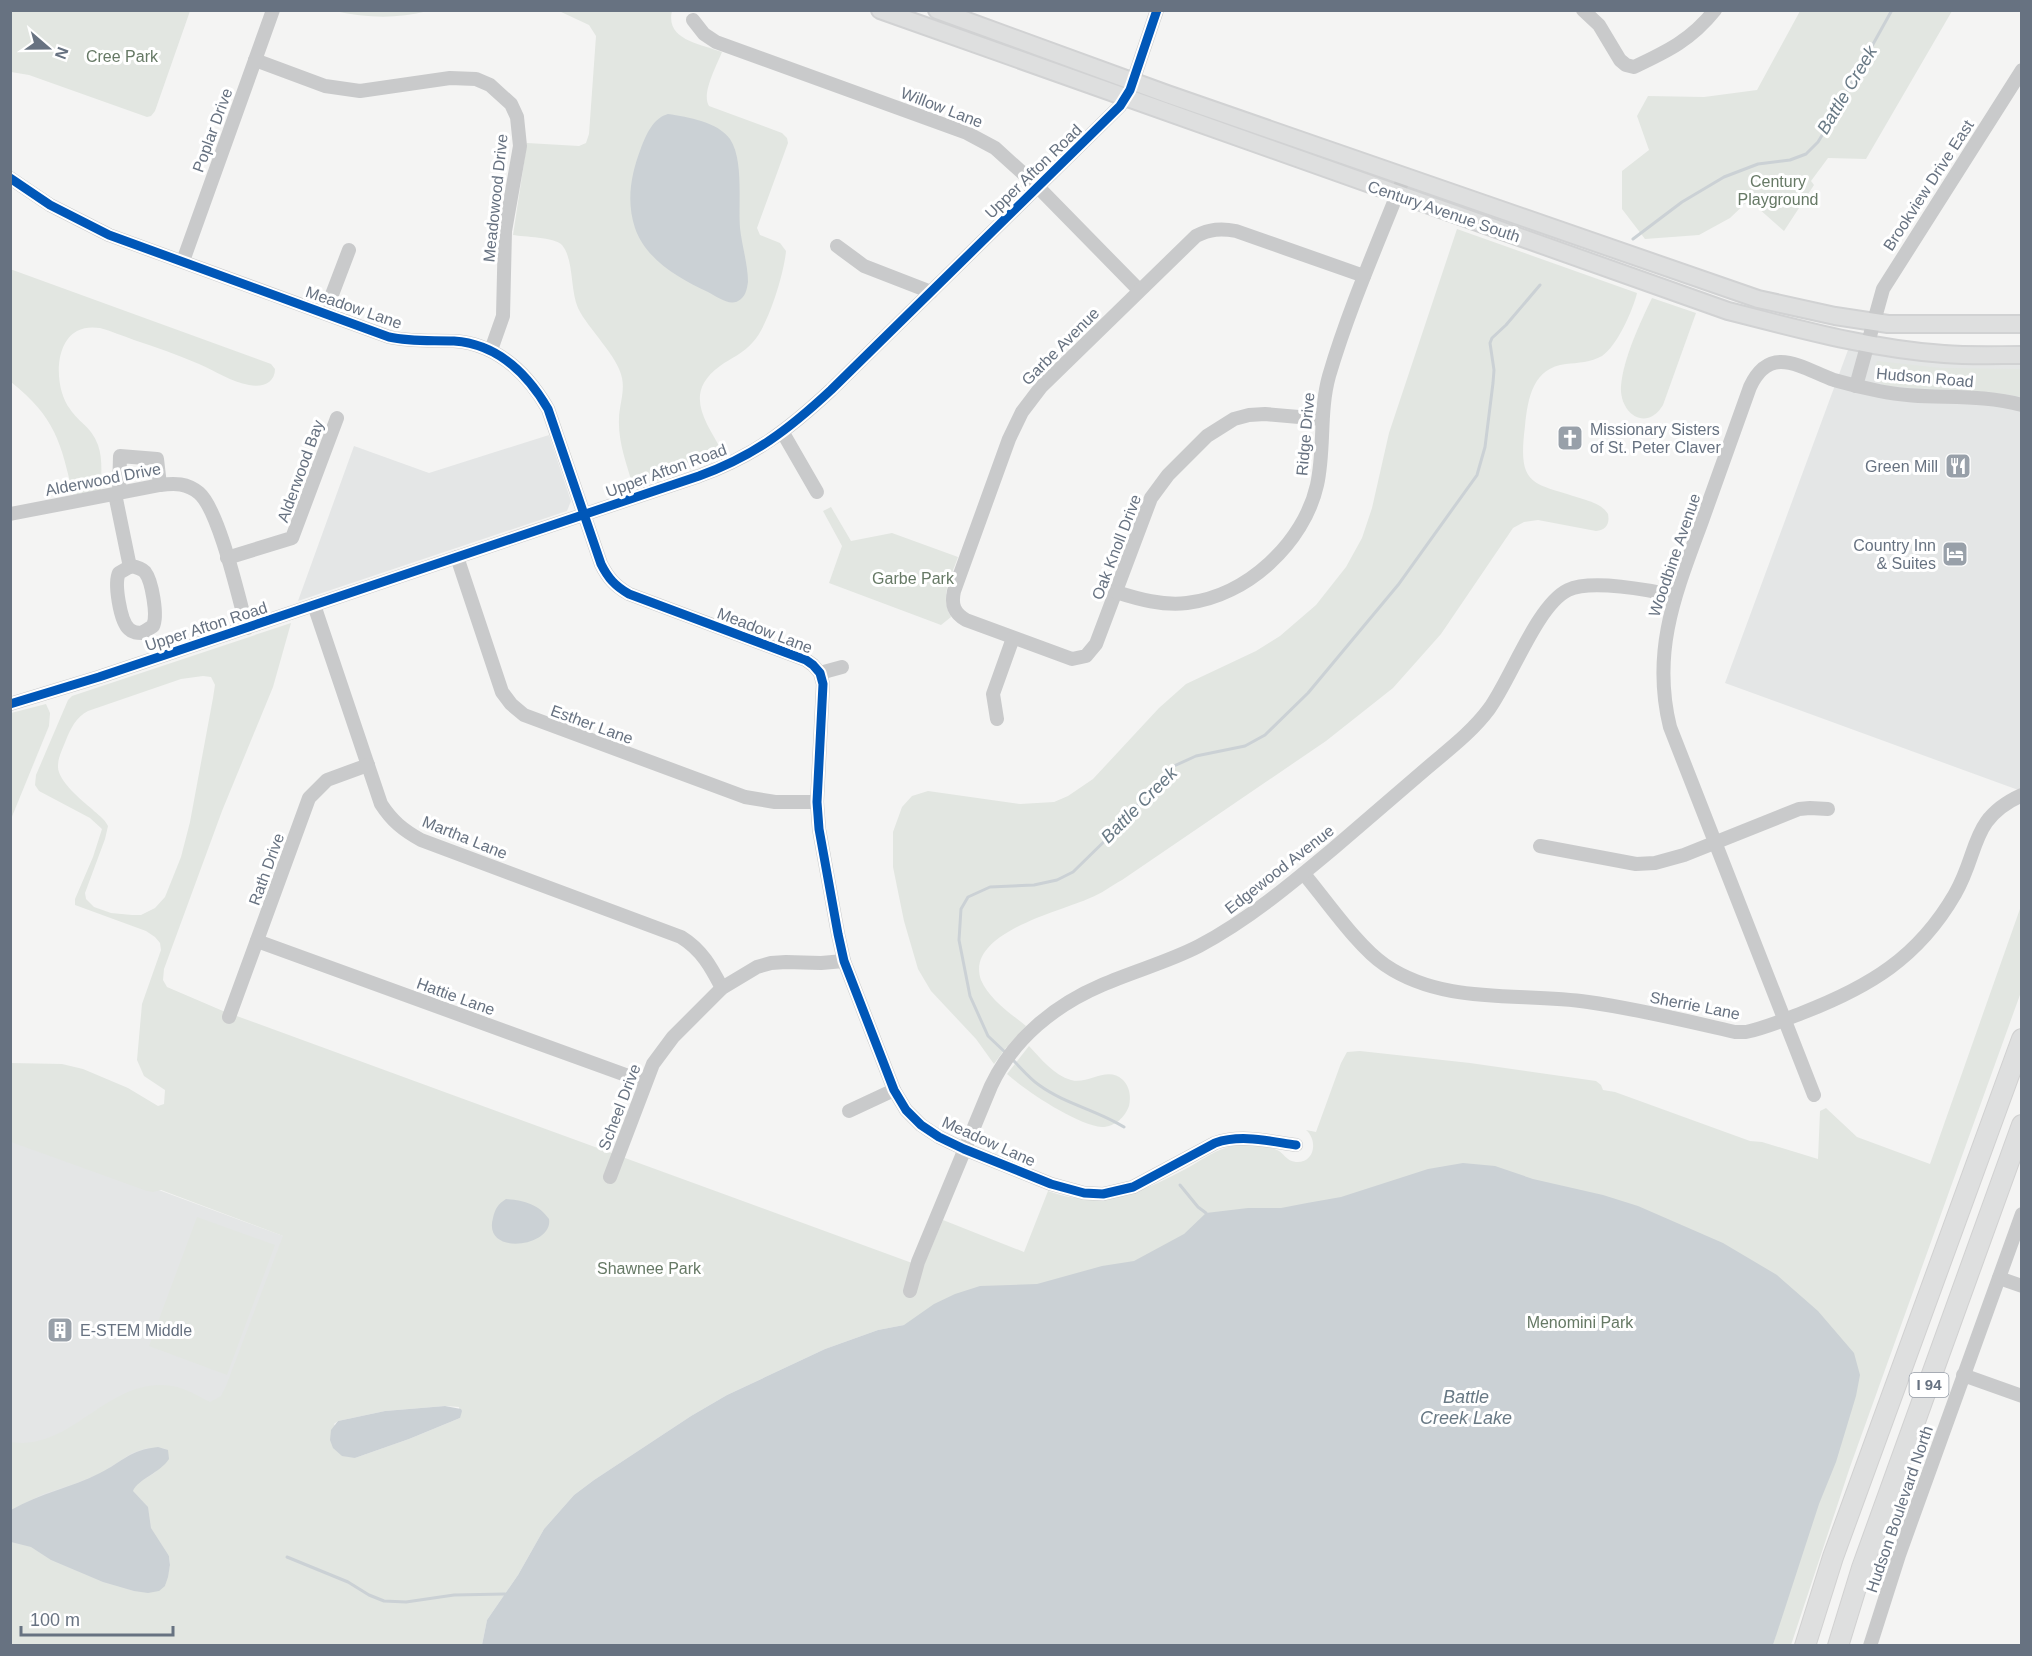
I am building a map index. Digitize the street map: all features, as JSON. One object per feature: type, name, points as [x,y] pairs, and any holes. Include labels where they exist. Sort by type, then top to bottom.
[{"type":"highway","name":"I 94","points":[[1805,1646],[1836,1546],[2022,1039]]},
{"type":"highway","name":"I 94","points":[[1838,1646],[1862,1568],[2022,1125]]},
{"type":"main road","name":"Century Avenue South","points":[[880,10],[1728,311],[1867,344],[1942,354],[2022,355]]},
{"type":"main road","name":"Century Avenue South","points":[[936,10],[1133,82],[1733,292],[1800,309],[1873,322],[1929,325],[2022,324]]},
{"type":"street","name":"Poplar Drive","points":[[183,261],[273,10]]},
{"type":"street","name":"Upper Afton Road","points":[[10,704],[89,681],[584,515],[722,467],[755,450],[783,433],[831,390],[1118,109],[1126,99],[1133,82],[1157,10]]},
{"type":"street","points":[[1582,10],[1599,25],[1626,65],[1634,67],[1678,46],[1702,26],[1715,10]]},
{"type":"street","name":"Willow Lane","points":[[693,20],[704,34],[716,42],[967,133],[996,148],[1140,290]]},
{"type":"street","name":"Meadowood Drive","points":[[255,60],[325,86],[360,91],[450,78],[476,79],[490,84],[511,104],[517,117],[520,146],[505,231],[503,316],[491,350]]},
{"type":"street","name":"Brookview Drive East","points":[[1873,322],[1885,284],[2022,70]]},
{"type":"street","name":"Ridge Drive","points":[[1116,592],[1152,602],[1188,603],[1212,597],[1229,590],[1258,572],[1288,545],[1297,532],[1318,483],[1324,393],[1364,276],[1404,177]]},
{"type":"street","name":"Meadow Lane","points":[[10,178],[50,205],[110,235],[389,337],[417,342],[457,341],[491,350],[520,371],[537,391],[548,409],[601,564],[607,577],[616,587],[629,594],[806,660],[813,665],[820,673],[823,694],[817,802],[819,829],[844,961],[894,1090],[906,1110],[921,1125],[964,1149],[1051,1184],[1084,1193],[1103,1194],[1133,1187],[1215,1143],[1225,1140],[1249,1138],[1296,1145]]},
{"type":"street","name":"Garbe Avenue","points":[[1013,638],[966,620],[958,615],[952,601],[1015,424],[1041,387],[1196,236],[1209,230],[1236,231],[1364,276]]},
{"type":"street","points":[[837,246],[864,266],[931,292]]},
{"type":"street","points":[[325,313],[349,250]]},
{"type":"street","name":"Hudson Road","points":[[1873,322],[1856,386],[1905,395],[1984,398],[2022,405]]},
{"type":"street","name":"Woodbine Avenue","points":[[1814,1095],[1677,747],[1666,706],[1663,680],[1664,650],[1667,625],[1675,596],[1750,387],[1757,374],[1769,365],[1784,363],[1856,386]]},
{"type":"street","name":"Oak Knoll Drive","points":[[1013,638],[1072,659],[1086,656],[1096,644],[1150,498],[1168,475],[1207,436],[1234,419],[1265,414],[1322,419]]},
{"type":"street","name":"Alderwood Bay","points":[[227,558],[292,538],[337,418]]},
{"type":"street","points":[[783,433],[817,492]]},
{"type":"street","points":[[130,567],[117,493],[120,456],[157,459],[160,485]]},
{"type":"street","name":"Alderwood Drive","points":[[11,510],[160,485],[183,484],[201,495],[214,515],[247,628]]},
{"type":"street","name":"Esther Lane","points":[[457,557],[502,692],[524,715],[745,797],[775,802],[817,802]]},
{"type":"street","points":[[130,567],[141,569],[148,576],[156,614],[153,626],[142,633],[135,633],[127,627],[116,586],[119,573],[130,567]]},
{"type":"street","name":"Edgewood Avenue","points":[[910,1291],[916,1268],[994,1080],[1004,1062],[1032,1030],[1066,1004],[1103,984],[1198,946],[1246,917],[1304,874],[1476,724],[1489,709],[1547,607],[1556,598],[1575,587],[1587,585],[1675,596]]},
{"type":"street","name":"Martha Lane","points":[[314,605],[381,804],[400,828],[421,840],[681,937],[701,952],[722,988]]},
{"type":"street","points":[[997,719],[993,694],[1013,638]]},
{"type":"street","points":[[820,673],[842,667]]},
{"type":"street","name":"Rath Drive","points":[[229,1017],[309,798],[327,780],[368,765]]},
{"type":"street","name":"Sherrie Lane","points":[[1304,874],[1362,945],[1384,965],[1408,978],[1458,993],[1563,998],[1735,1032],[1753,1030],[1843,997],[1885,972],[1917,945],[1955,894],[1986,819],[1997,809],[2022,795]]},
{"type":"street","points":[[1540,846],[1636,864],[1656,863],[1670,860],[1799,809],[1828,809]]},
{"type":"street","name":"Hattie Lane","points":[[257,941],[645,1082]]},
{"type":"street","name":"Scheel Drive","points":[[610,1177],[645,1082],[662,1050],[722,988],[757,967],[771,963],[844,961]]},
{"type":"street","points":[[849,1111],[894,1090]]},
{"type":"street","name":"Hudson Boulevard North","points":[[1870,1646],[1899,1556],[2022,1214]]},
{"type":"street","points":[[1999,1278],[2022,1286]]},
{"type":"street","points":[[1963,1375],[2022,1396]]},
{"type":"shaded area","points":[[1846,347],[2021,362],[2021,791],[1725,683],[1848,350]]},
{"type":"shaded area","points":[[549,435],[571,501],[567,511],[298,601],[354,446],[429,473]]},
{"type":"shaded area","points":[[10,1135],[286,1237],[141,1629],[11,1581]]},
{"type":"green space","name":"Cree Park","points":[[10,11],[190,11],[155,111],[147,117],[29,75],[11,72]]},
{"type":"green space","points":[[335,11],[428,11],[382,17]]},
{"type":"green space","points":[[559,11],[672,11],[671,21],[679,35],[722,52],[708,87],[709,106],[782,133],[788,143],[757,228],[760,235],[780,243],[786,251],[774,299],[764,324],[753,342],[720,366],[702,386],[700,397],[704,418],[722,451],[632,483],[620,435],[622,378],[615,361],[578,308],[566,251],[562,245],[553,240],[513,235],[527,143],[579,146],[586,143],[589,134],[596,36],[589,25]]},
{"type":"green space","name":"Century Playground","points":[[1800,11],[1952,11],[1866,159],[1828,158],[1811,181],[1814,185],[1784,231],[1749,200],[1730,218],[1699,235],[1645,239],[1622,209],[1622,171],[1649,150],[1637,116],[1648,96],[1704,97],[1757,90]]},
{"type":"green space","points":[[1457,229],[1637,293],[1624,327],[1608,351],[1593,360],[1566,364],[1546,371],[1534,386],[1526,415],[1523,447],[1527,472],[1541,485],[1601,507],[1608,514],[1606,526],[1596,531],[1538,520],[1524,522],[1513,528],[1441,634],[1393,688],[1326,741],[1122,880],[1094,896],[1019,926],[987,949],[980,964],[981,980],[995,999],[1026,1026],[994,1064],[976,1039],[931,991],[918,969],[904,921],[893,867],[893,832],[902,807],[912,796],[928,791],[1020,804],[1054,802],[1068,796],[1093,779],[1159,708],[1186,684],[1256,651],[1280,636],[1316,605],[1346,567],[1362,538],[1372,508],[1389,433]]},
{"type":"green space","points":[[10,269],[271,364],[275,369],[273,378],[259,386],[243,384],[175,354],[104,329],[88,328],[77,331],[69,337],[60,356],[59,379],[65,401],[92,433],[100,450],[101,490],[73,495],[60,445],[47,419],[38,407],[11,382]]},
{"type":"green space","points":[[1652,298],[1696,313],[1663,405],[1649,418],[1642,418],[1635,416],[1624,404],[1621,386],[1622,375],[1637,330]]},
{"type":"green space","points":[[1877,361],[1941,368],[2021,369],[2021,397],[1987,392],[1884,385],[1875,374]]},
{"type":"green space","points":[[724,454],[725,456],[634,489],[633,486]]},
{"type":"green space","name":"Garbe Park","points":[[831,507],[851,541],[892,533],[958,557],[946,594],[951,617],[941,625],[829,583],[842,546],[823,511]]},
{"type":"green space","points":[[291,623],[273,687],[222,811],[164,969],[163,980],[167,987],[223,1011],[923,1267],[943,1220],[1024,1252],[1048,1191],[1068,1197],[1087,1199],[1122,1196],[1156,1184],[1226,1147],[1237,1145],[1272,1148],[1287,1159],[1296,1162],[1307,1159],[1311,1155],[1313,1145],[1310,1134],[1306,1130],[1316,1132],[1347,1052],[1360,1051],[1470,1063],[1596,1081],[1603,1090],[1615,1092],[1750,1141],[1762,1142],[1818,1159],[1820,1111],[1826,1108],[1857,1137],[1930,1164],[2021,906],[2021,992],[1850,1467],[1791,1645],[1773,1645],[1776,1635],[904,1325],[878,1330],[825,1349],[727,1395],[691,1416],[574,1495],[544,1529],[518,1575],[487,1620],[482,1645],[11,1645],[10,1542],[31,1547],[51,1560],[103,1582],[134,1591],[165,1586],[170,1565],[169,1556],[151,1528],[148,1507],[133,1491],[136,1484],[155,1473],[165,1448],[147,1448],[132,1453],[101,1473],[43,1494],[11,1510],[11,1442],[33,1442],[53,1436],[128,1392],[149,1386],[177,1387],[210,1402],[221,1396],[283,1236],[161,1190],[147,1191],[11,1142],[11,1063],[62,1064],[83,1069],[128,1088],[158,1106],[164,1104],[165,1090],[144,1076],[137,1060],[142,1004],[161,950],[160,943],[146,931],[75,905],[75,899],[102,829],[90,818],[39,791],[35,785],[36,775],[68,700],[72,696]],"holes":[[[211,677],[215,685],[213,698],[190,822],[181,857],[165,897],[155,908],[141,915],[111,913],[94,907],[86,899],[85,893],[108,826],[61,777],[58,766],[70,731],[77,720],[88,711],[181,679]],[[459,1407],[460,1418],[355,1458],[334,1424],[338,1421],[385,1411]]]},
{"type":"green space","points":[[46,704],[50,713],[49,726],[11,819],[11,713]]},
{"type":"green space","points":[[1029,1046],[1053,1070],[1065,1078],[1078,1081],[1111,1074],[1123,1080],[1129,1089],[1130,1096],[1125,1114],[1111,1125],[1102,1127],[1092,1125],[1066,1114],[1026,1089],[1007,1074]]},
{"type":"green space","points":[[197,1217],[275,1245],[227,1375],[149,1346]]},
{"type":"water","points":[[668,114],[693,119],[718,128],[730,139],[734,148],[739,170],[740,228],[748,282],[744,296],[737,301],[729,302],[720,299],[665,267],[647,250],[635,228],[630,198],[635,168],[643,143],[651,128],[658,119]]},
{"type":"water","name":"Battle Creek Lake","points":[[1463,1163],[1495,1166],[1533,1179],[1603,1195],[1638,1206],[1723,1243],[1777,1275],[1818,1311],[1854,1353],[1860,1375],[1856,1396],[1836,1462],[1819,1504],[1773,1645],[482,1645],[487,1620],[518,1575],[544,1529],[574,1495],[691,1416],[727,1395],[825,1349],[878,1330],[904,1325],[934,1304],[955,1294],[980,1286],[1037,1284],[1102,1266],[1134,1261],[1184,1234],[1206,1213],[1248,1208],[1281,1208],[1341,1197],[1428,1169]]},
{"type":"water","points":[[506,1199],[518,1200],[535,1206],[549,1219],[548,1229],[541,1236],[519,1244],[507,1243],[498,1239],[492,1230],[493,1218],[497,1207]]},
{"type":"water","points":[[445,1406],[461,1409],[460,1418],[355,1458],[342,1456],[333,1448],[330,1440],[331,1430],[338,1421],[385,1411]]},
{"type":"water","points":[[158,1447],[168,1450],[169,1459],[139,1483],[133,1491],[148,1507],[151,1528],[169,1556],[168,1577],[165,1586],[159,1591],[148,1593],[134,1591],[103,1582],[51,1560],[31,1547],[11,1542],[11,1510],[33,1499],[89,1478],[133,1453]]},
{"type":"waterway","name":"Battle Creek","points":[[1633,239],[1682,202],[1724,177],[1758,164],[1790,160],[1806,154],[1818,142],[1827,127],[1892,10]]},
{"type":"waterway","name":"Battle Creek","points":[[1007,1054],[988,1036],[970,996],[959,940],[961,909],[968,897],[990,887],[1034,885],[1057,880],[1073,872],[1121,825],[1157,782],[1174,766],[1196,756],[1245,746],[1265,735],[1308,693],[1398,585],[1477,475],[1485,447],[1493,383],[1494,370],[1490,343],[1540,285]]},
{"type":"waterway","name":"Battle Creek","points":[[1012,1059],[1049,1092],[1124,1127]]},
{"type":"waterway","name":"Battle Creek","points":[[1180,1185],[1206,1213]]},
{"type":"waterway","points":[[287,1557],[348,1582],[384,1601],[406,1602],[454,1595],[505,1594]]},
{"type":"cycle path","points":[[10,704],[99,677],[699,476],[754,451],[785,430],[831,390],[1120,106],[1130,90],[1157,10]]},
{"type":"cycle path","points":[[10,178],[50,205],[109,235],[389,337],[405,340],[470,343],[498,354],[521,372],[548,409],[601,564],[616,585],[629,594],[806,660],[813,665],[820,673],[823,684],[817,802],[819,829],[844,961],[894,1090],[906,1110],[921,1125],[964,1149],[1051,1184],[1084,1193],[1103,1194],[1133,1187],[1215,1143],[1225,1140],[1255,1139],[1296,1145]]},
{"type":"place","name":"Missionary Sisters of St. Peter Claver","points":[[1570,438]]},
{"type":"place","name":"Green Mill","points":[[1958,466]]},
{"type":"place","name":"Country Inn & Suites","points":[[1955,554]]},
{"type":"place","name":"E-STEM Middle","points":[[60,1330]]},
{"type":"park label","name":"Shawnee Park","points":[[649,1268]]},
{"type":"park label","name":"Menomini Park","points":[[1580,1322]]}]
